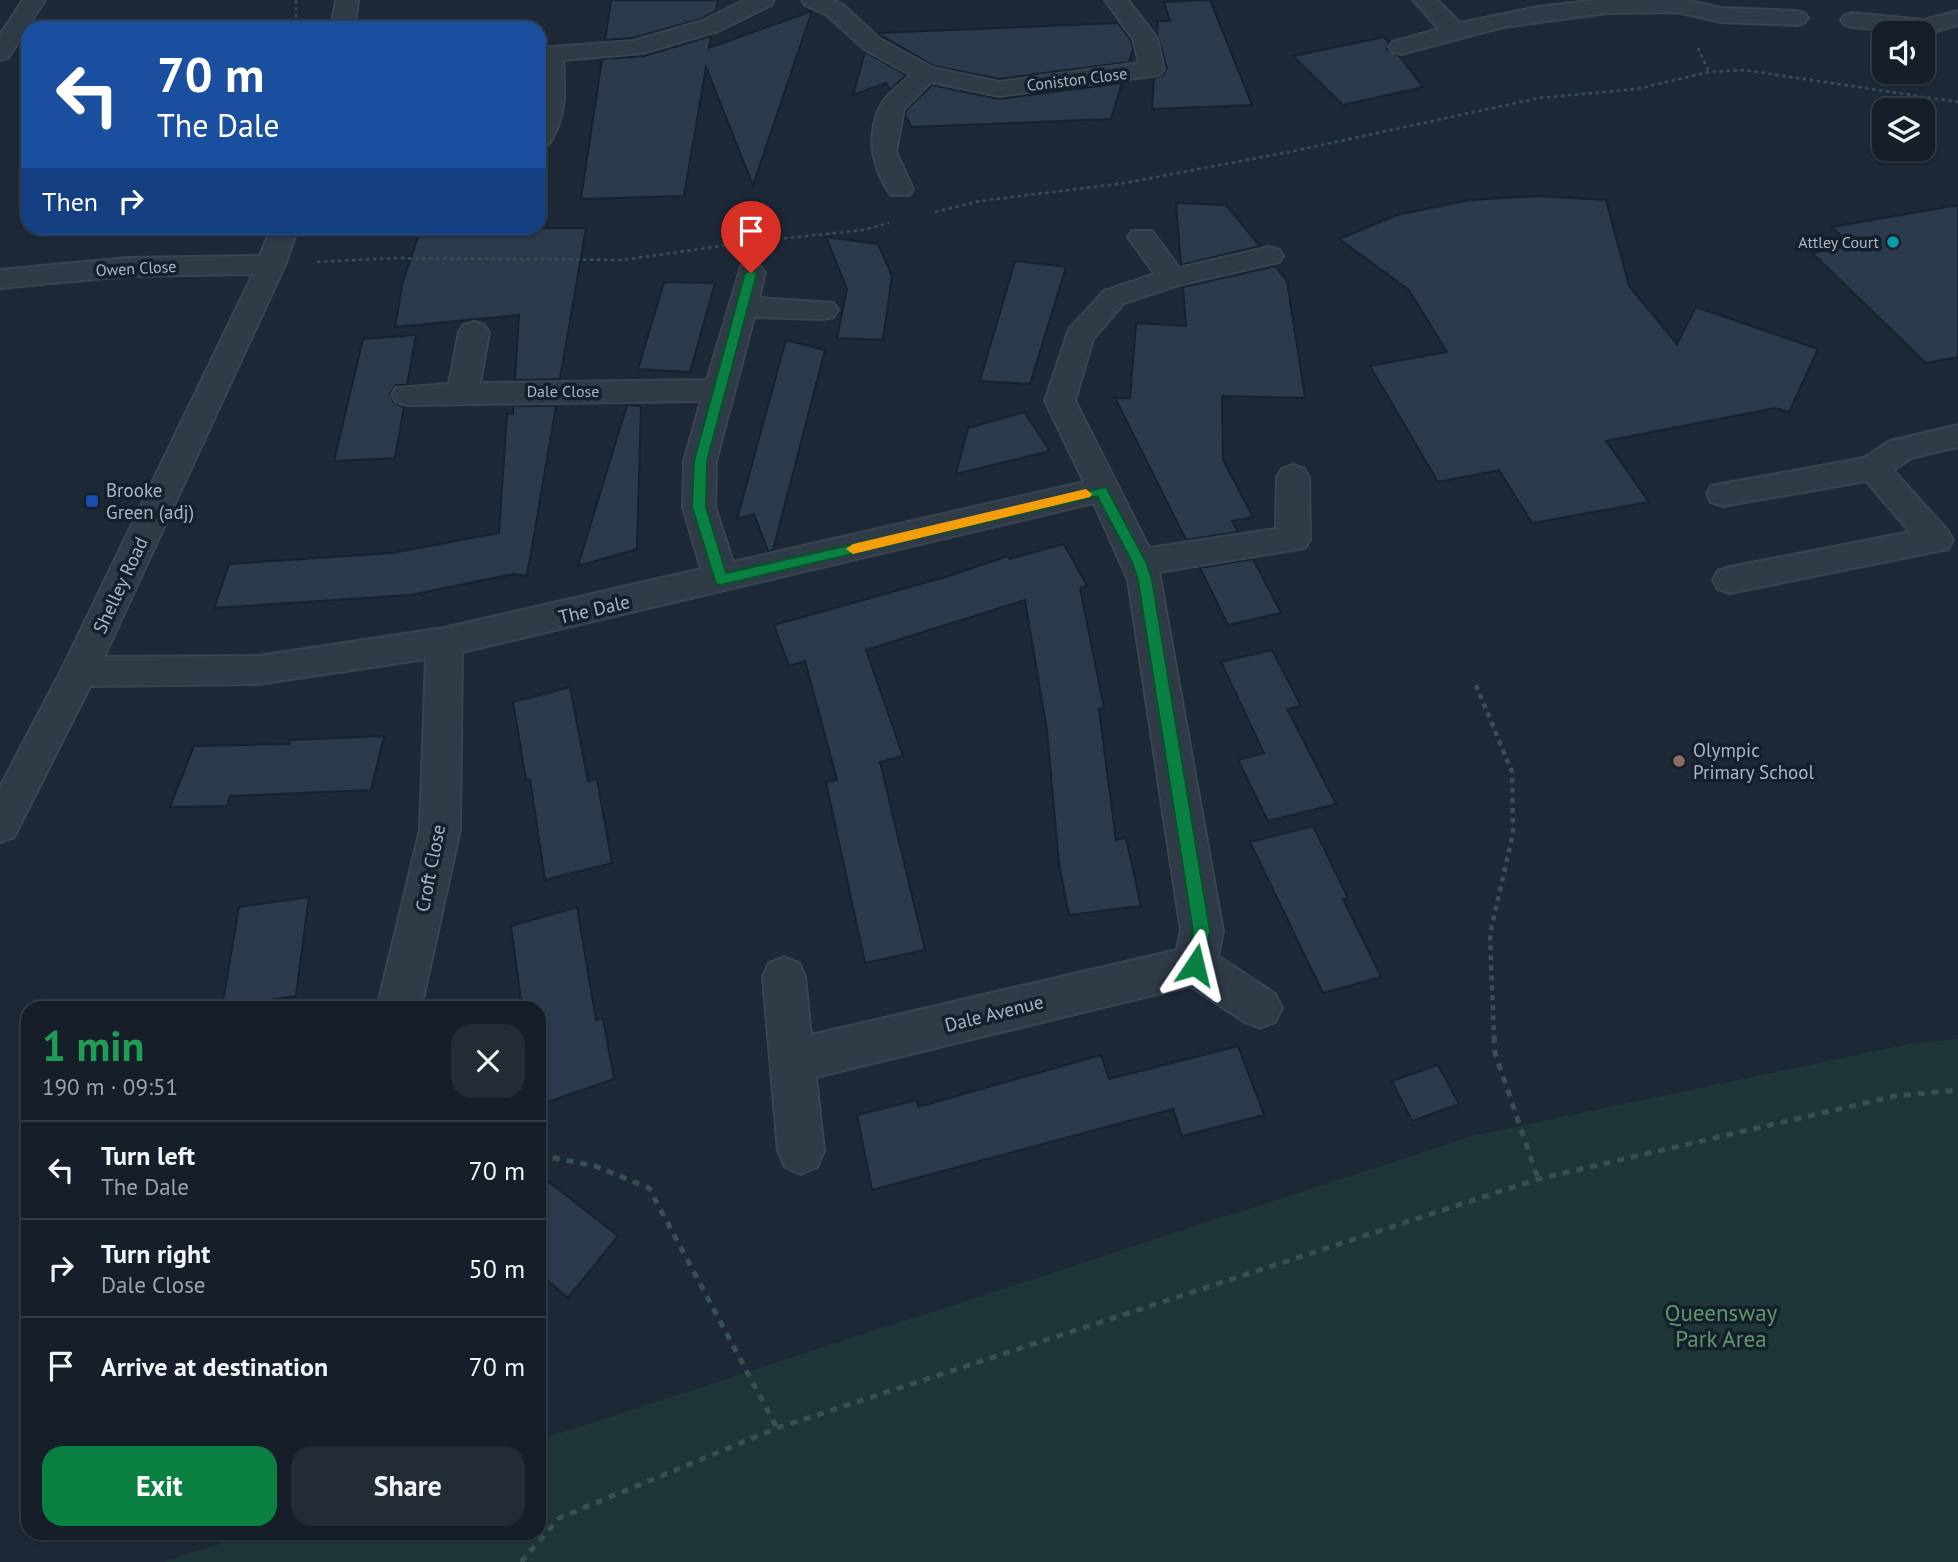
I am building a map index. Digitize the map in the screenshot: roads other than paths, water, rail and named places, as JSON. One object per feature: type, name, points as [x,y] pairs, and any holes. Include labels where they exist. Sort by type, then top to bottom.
[{"type":"street","points":[[0,53],[34,0]]},
{"type":"street","points":[[344,21],[347,0]]},
{"type":"street","points":[[546,54],[635,48],[710,26],[763,0]]},
{"type":"street","name":"Coniston Close","points":[[813,0],[835,10],[872,44],[926,74],[999,89],[1152,69],[1144,38],[1116,0]]},
{"type":"street","points":[[1424,0],[1454,30]]},
{"type":"street","points":[[1401,47],[1454,30],[1590,6],[1676,2],[1721,15],[1796,18]]},
{"type":"street","points":[[1853,20],[1925,27],[1951,12]]},
{"type":"street","points":[[546,61],[553,107],[546,124]]},
{"type":"street","points":[[900,190],[883,152],[891,107],[926,74]]},
{"type":"street","name":"Shelley Road","points":[[0,825],[79,672],[271,265],[282,235]]},
{"type":"street","points":[[1142,237],[1172,278]]},
{"type":"street","points":[[1260,1008],[1195,965],[1202,931],[1145,580],[1139,562],[1101,490],[1060,401],[1079,336],[1114,298],[1172,278],[1269,256]]},
{"type":"street","name":"Owen Close","points":[[0,279],[127,267],[271,265]]},
{"type":"street","points":[[721,580],[699,507],[700,461],[751,273]]},
{"type":"street","points":[[742,307],[823,310]]},
{"type":"street","points":[[463,392],[474,332]]},
{"type":"street","name":"Dale Close","points":[[407,395],[463,392],[719,390]]},
{"type":"street","points":[[1723,494],[1873,468],[1901,449],[1944,438]]},
{"type":"street","points":[[1730,580],[1936,540],[1873,468]]},
{"type":"street","points":[[1139,562],[1293,539],[1293,477]]},
{"type":"street","name":"The Dale","points":[[79,672],[258,670],[444,642],[1101,490]]},
{"type":"street","name":"Croft Close","points":[[401,1001],[440,830],[444,642]]},
{"type":"street","name":"Dale Avenue","points":[[793,1061],[1195,965]]},
{"type":"street","points":[[784,977],[801,1151]]},
{"type":"place","name":"Attley Court","points":[[1893,242]]},
{"type":"place","name":"Brooke Green (adj)","points":[[92,501]]},
{"type":"place","name":"Olympic Primary School","points":[[1679,761]]},
{"type":"park label","name":"Queensway Park Area","points":[[1721,1326]]}]
